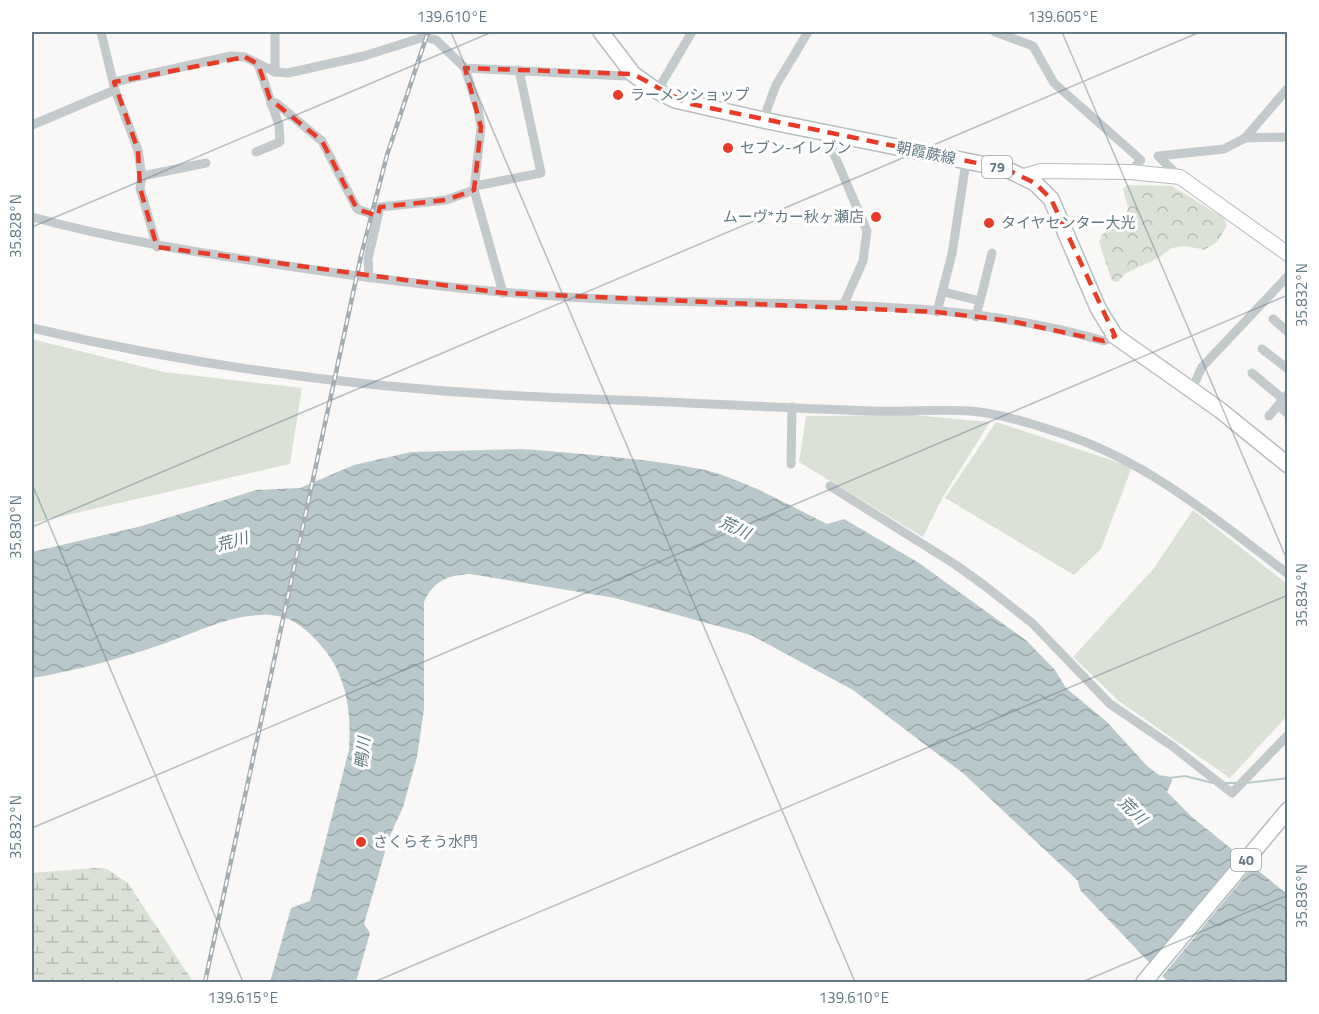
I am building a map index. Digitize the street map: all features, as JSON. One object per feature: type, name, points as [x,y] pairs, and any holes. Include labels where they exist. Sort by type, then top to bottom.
[{"type":"main road","name":"朝霞蕨線","points":[[601,32],[633,74],[657,91],[686,103],[1006,169],[1024,176],[1042,189],[1055,206],[1098,308],[1115,336],[1249,433],[1287,465]]},
{"type":"main road","name":"40","points":[[1144,982],[1287,810]]},
{"type":"street","points":[[101,32],[114,86],[138,150],[142,176],[140,188],[157,247]]},
{"type":"street","points":[[274,32],[274,72]]},
{"type":"street","points":[[657,91],[692,32]]},
{"type":"street","points":[[763,120],[776,85],[808,32]]},
{"type":"street","points":[[995,32],[1033,46],[1054,83],[1141,160]]},
{"type":"street","points":[[32,125],[114,86],[231,56],[244,57],[274,72],[288,73],[364,56],[430,34],[465,68],[478,108],[481,127],[475,188],[502,292]]},
{"type":"street","points":[[256,152],[280,142],[279,125],[258,64]]},
{"type":"street","points":[[465,68],[625,76],[633,74]]},
{"type":"street","points":[[369,278],[368,259],[380,207],[446,200],[475,188],[541,173],[519,70]]},
{"type":"street","points":[[1130,172],[1141,160],[1224,149],[1245,138],[1287,88]]},
{"type":"street","points":[[271,104],[276,103],[322,141],[357,209],[378,216]]},
{"type":"street","points":[[825,133],[867,231],[863,261],[843,306]]},
{"type":"street","points":[[1245,138],[1287,137]]},
{"type":"street","points":[[1158,156],[1180,177],[1287,254]]},
{"type":"street","points":[[937,312],[944,292],[966,162]]},
{"type":"street","points":[[142,176],[206,163]]},
{"type":"street","points":[[1024,176],[1041,171],[1130,172],[1180,177]]},
{"type":"street","points":[[32,217],[157,247],[369,278],[502,292],[631,300],[843,306],[937,312],[1011,321],[1104,341],[1115,336]]},
{"type":"street","points":[[976,317],[992,253]]},
{"type":"street","points":[[1191,391],[1202,368],[1287,276]]},
{"type":"street","points":[[944,292],[980,301]]},
{"type":"street","points":[[1273,319],[1287,332]]},
{"type":"street","points":[[32,328],[263,372],[369,385],[518,396],[792,407],[972,411],[998,415],[1071,436],[1135,464],[1183,495],[1287,574]]},
{"type":"street","points":[[1262,349],[1287,369]]},
{"type":"street","points":[[1252,373],[1283,399],[1287,414]]},
{"type":"street","points":[[1269,416],[1283,399]]},
{"type":"street","points":[[791,464],[792,407]]},
{"type":"street","points":[[830,486],[926,545],[985,586],[1032,623],[1110,704],[1172,746],[1232,793],[1287,735]]},
{"type":"highlighted area","points":[[245,57],[258,64],[270,99],[322,141],[357,209],[378,216],[380,207],[446,200],[474,190],[481,127],[465,68],[633,74],[686,103],[1006,169],[1035,183],[1051,199],[1115,336],[1104,341],[1011,321],[937,312],[503,293],[157,247],[140,188],[138,150],[114,82]]},
{"type":"green space","points":[[1127,185],[1172,186],[1224,218],[1227,226],[1217,242],[1204,250],[1177,247],[1130,271],[1118,282],[1112,281],[1099,242],[1102,235],[1126,214],[1128,208],[1123,189]]},
{"type":"green space","points":[[32,339],[164,372],[302,388],[290,464],[32,523]]},
{"type":"green space","points":[[912,415],[990,422],[944,495],[923,537],[799,462],[806,416]]},
{"type":"green space","points":[[996,422],[1132,467],[1101,549],[1074,575],[945,498]]},
{"type":"green space","points":[[1193,510],[1287,584],[1287,716],[1230,778],[1120,702],[1073,657],[1154,568]]},
{"type":"green space","points":[[107,869],[128,883],[193,982],[32,982],[32,873]]},
{"type":"water","points":[[522,449],[637,459],[720,474],[827,524],[844,519],[919,563],[1027,641],[1055,670],[1066,688],[1107,722],[1147,766],[1159,775],[1171,777],[1172,781],[1167,792],[1192,817],[1287,894],[1287,982],[1168,982],[1080,890],[1078,881],[964,774],[853,690],[751,635],[615,598],[470,574],[448,578],[437,584],[424,602],[424,709],[417,757],[403,807],[389,838],[364,924],[370,933],[356,982],[270,982],[291,908],[310,901],[349,750],[349,717],[339,673],[322,646],[297,623],[276,616],[256,615],[228,620],[113,660],[32,678],[32,552],[142,526],[256,490],[300,488],[354,465],[411,452]]},
{"type":"pier","points":[[1243,855],[1255,864],[1160,979],[1150,968]]},
{"type":"waterway","points":[[1169,778],[1185,776],[1213,783]]},
{"type":"waterway","points":[[1246,783],[1288,778]]},
{"type":"waterway","points":[[1225,783],[1237,783]]},
{"type":"railway","points":[[205,982],[361,256],[387,155],[428,32]]},
{"type":"place","name":"ラーメンショップ","points":[[618,95]]},
{"type":"place","name":"セブン-イレブン","points":[[728,148]]},
{"type":"place","name":"ムーヴ*カー秋ヶ瀬店","points":[[876,217]]},
{"type":"place","name":"タイヤセンター大光","points":[[989,223]]},
{"type":"place","name":"さくらそう水門","points":[[361,842]]},
{"type":"water label","name":"荒川","points":[[735,527]]},
{"type":"water label","name":"荒川","points":[[232,541]]},
{"type":"water label","name":"鴨川","points":[[362,753]]},
{"type":"water label","name":"荒川","points":[[1133,810]]}]
